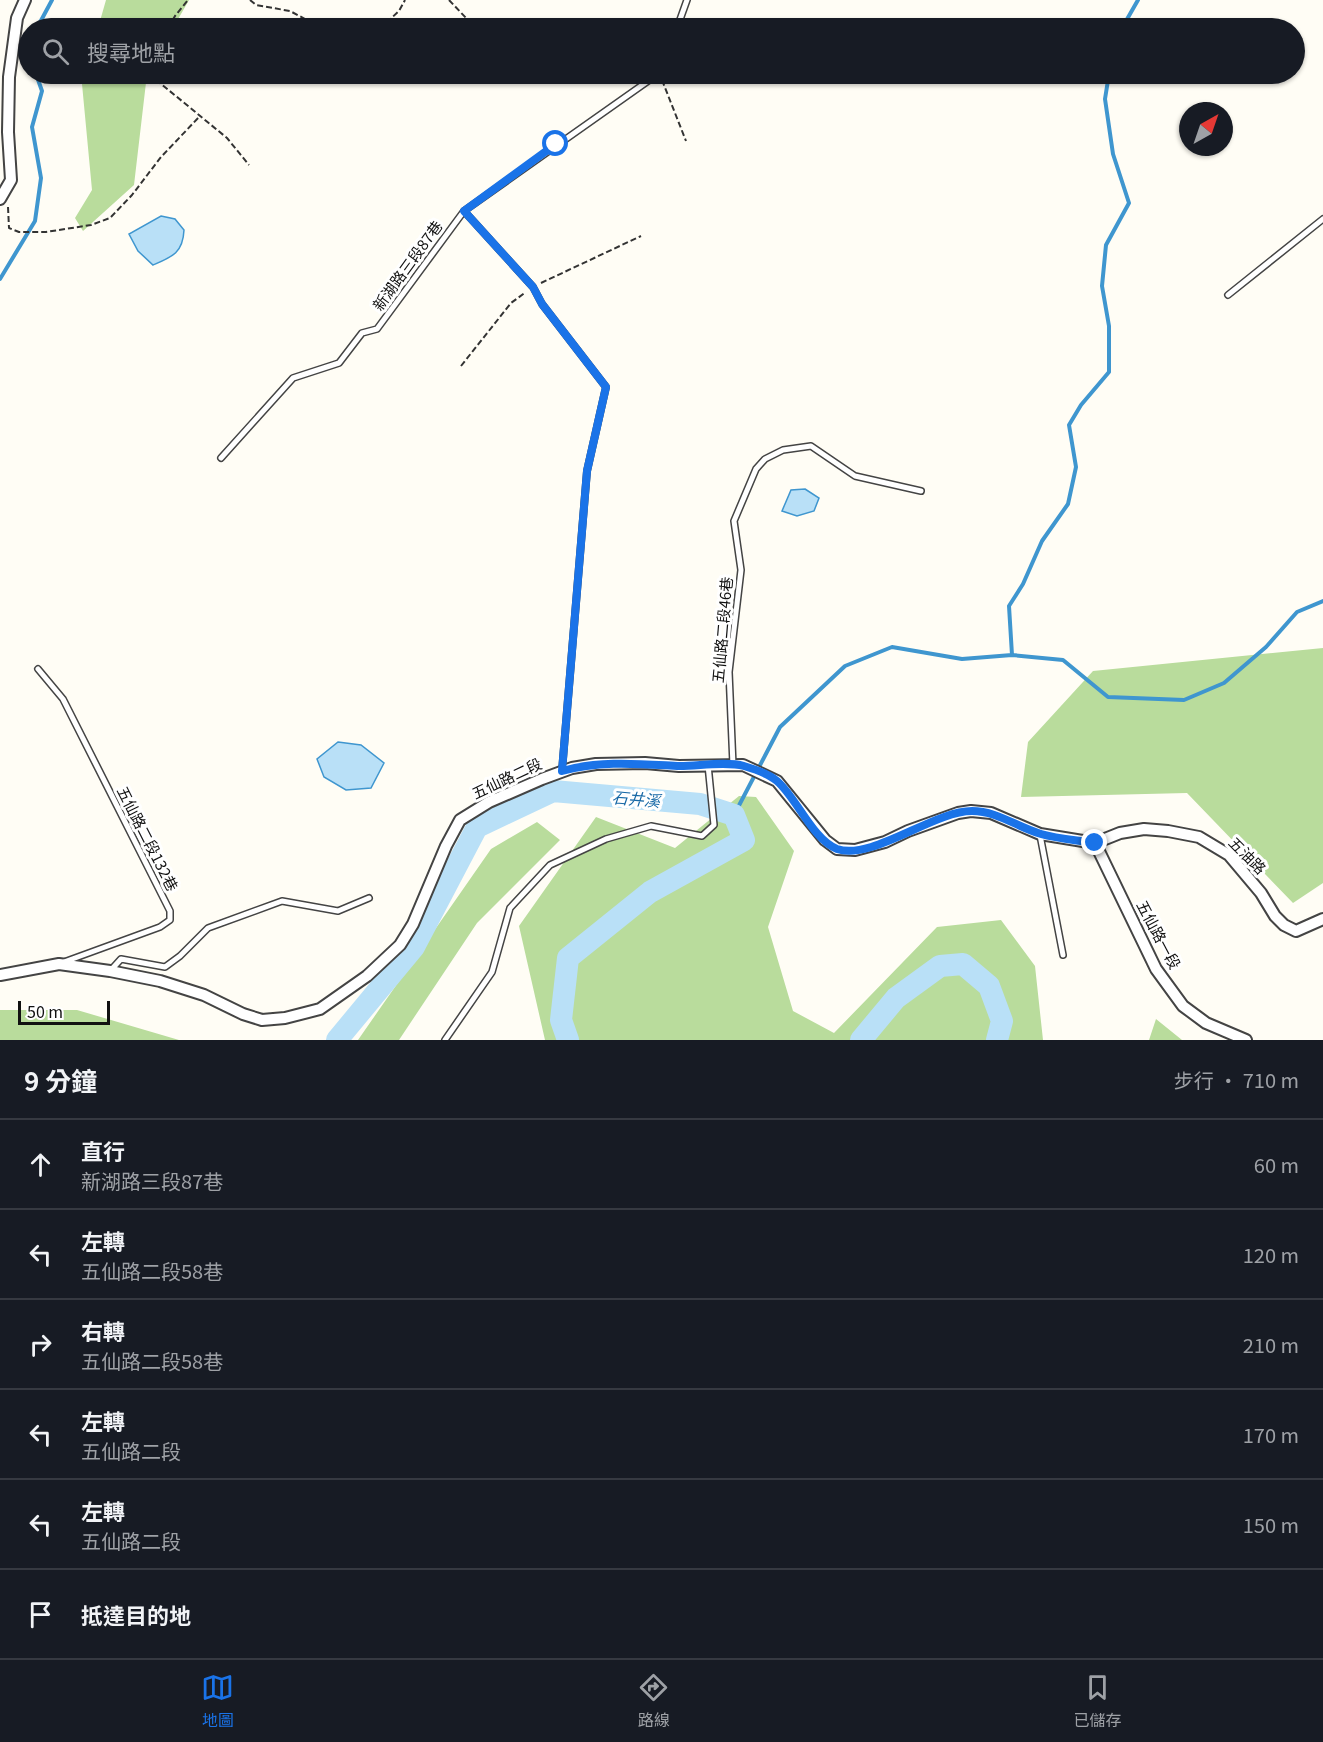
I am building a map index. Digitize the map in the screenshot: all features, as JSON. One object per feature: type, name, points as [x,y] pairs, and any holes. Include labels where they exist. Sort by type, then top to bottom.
[{"type":"street","points":[[0,199],[11,180],[8,132],[9,77],[17,18],[25,0]]},
{"type":"street","name":"五仙路二段","points":[[0,975],[59,964],[160,981],[204,995],[243,1014],[262,1020],[285,1018],[320,1009],[367,976],[400,945],[460,820],[489,802],[562,771],[596,764],[738,765],[777,781],[825,840],[837,849],[855,850],[885,842],[918,827],[958,813],[971,811],[991,813],[1040,834],[1095,843]]},
{"type":"street","name":"五油路","points":[[1095,843],[1120,833],[1144,829],[1199,837],[1229,855],[1284,925],[1296,931],[1323,919]]},
{"type":"street","name":"五仙路一段","points":[[1095,843],[1156,969],[1183,1006],[1206,1023],[1246,1040]]},
{"type":"lane","points":[[680,18],[687,0]]},
{"type":"lane","name":"新湖路三段87巷","points":[[221,458],[293,378],[339,363],[362,333],[377,328],[464,211],[644,84]]},
{"type":"lane","points":[[464,211],[533,287],[542,304],[606,387],[587,471],[562,771]]},
{"type":"lane","points":[[1228,295],[1323,219]]},
{"type":"lane","name":"五仙路二段46巷","points":[[738,765],[729,672],[741,570],[734,521],[756,470],[765,459],[783,450],[811,446],[855,476],[921,491]]},
{"type":"lane","name":"五仙路二段132巷","points":[[38,669],[63,699],[170,911],[170,920],[160,927],[59,964]]},
{"type":"lane","points":[[446,1040],[492,972],[510,908],[550,865],[606,839],[651,826],[702,836],[714,825],[708,766]]},
{"type":"lane","points":[[1040,834],[1063,955]]},
{"type":"lane","points":[[110,971],[121,959],[165,967],[180,956],[208,928],[282,901],[338,911],[369,898]]},
{"type":"path","points":[[174,18],[188,0]]},
{"type":"path","points":[[250,0],[256,4],[290,11],[303,18]]},
{"type":"path","points":[[391,18],[399,11],[405,0]]},
{"type":"path","points":[[449,0],[466,18]]},
{"type":"path","points":[[161,84],[227,138],[249,165]]},
{"type":"path","points":[[662,84],[686,141]]},
{"type":"path","points":[[11,180],[8,198],[9,228],[19,232],[46,232],[92,225],[110,218],[132,195],[161,157],[200,116]]},
{"type":"path","points":[[461,366],[511,303],[533,287],[641,236]]},
{"type":"green space","points":[[106,0],[189,0],[179,18],[101,18]]},
{"type":"green space","points":[[82,84],[146,84],[134,185],[83,231],[75,218],[92,190]]},
{"type":"green space","points":[[1323,648],[1323,883],[1293,903],[1187,793],[1021,797],[1028,742],[1093,671]]},
{"type":"green space","points":[[739,796],[756,797],[794,851],[768,927],[793,1011],[834,1033],[937,927],[1001,920],[1035,966],[1043,1040],[545,1040],[519,926],[596,817],[675,848]]},
{"type":"green space","points":[[537,822],[560,840],[477,923],[399,1040],[358,1040],[491,849]]},
{"type":"green space","points":[[0,1010],[77,1010],[179,1040],[0,1040]]},
{"type":"green space","points":[[1156,1019],[1182,1040],[1149,1040]]},
{"type":"water","points":[[161,216],[175,219],[184,230],[183,238],[175,253],[153,265],[138,251],[129,234]]},
{"type":"water","points":[[805,489],[819,498],[814,511],[797,516],[782,511],[791,490]]},
{"type":"water","points":[[338,742],[361,745],[384,763],[371,788],[346,790],[324,777],[317,759]]},
{"type":"waterway","points":[[42,18],[52,0]]},
{"type":"waterway","points":[[1128,18],[1138,0]]},
{"type":"waterway","points":[[0,279],[35,221],[41,178],[32,127],[42,91],[40,84]]},
{"type":"waterway","points":[[1012,655],[1009,606],[1023,584],[1042,541],[1068,504],[1076,467],[1069,425],[1081,405],[1109,372],[1109,326],[1102,286],[1106,245],[1129,203],[1113,154],[1105,99],[1107,84]]},
{"type":"waterway","points":[[734,815],[780,727],[845,666],[892,647],[962,659],[1012,655],[1063,660],[1108,697],[1184,700],[1224,683],[1266,647],[1297,612],[1323,601]]},
{"type":"waterway","name":"石井溪","points":[[337,1040],[414,947],[477,827],[553,791],[700,804],[734,815],[744,840],[650,892],[568,958],[561,1020],[568,1040]]},
{"type":"waterway","name":"石井溪","points":[[861,1040],[896,998],[940,966],[963,964],[989,986],[1002,1021],[997,1040]]},
{"type":"route","points":[[556,144],[464,211],[533,287],[542,304],[606,387],[587,471],[562,771],[596,764],[743,765],[777,781],[825,840],[837,849],[855,850],[885,842],[908,831],[958,813],[971,811],[991,813],[1040,834],[1095,843]]}]
